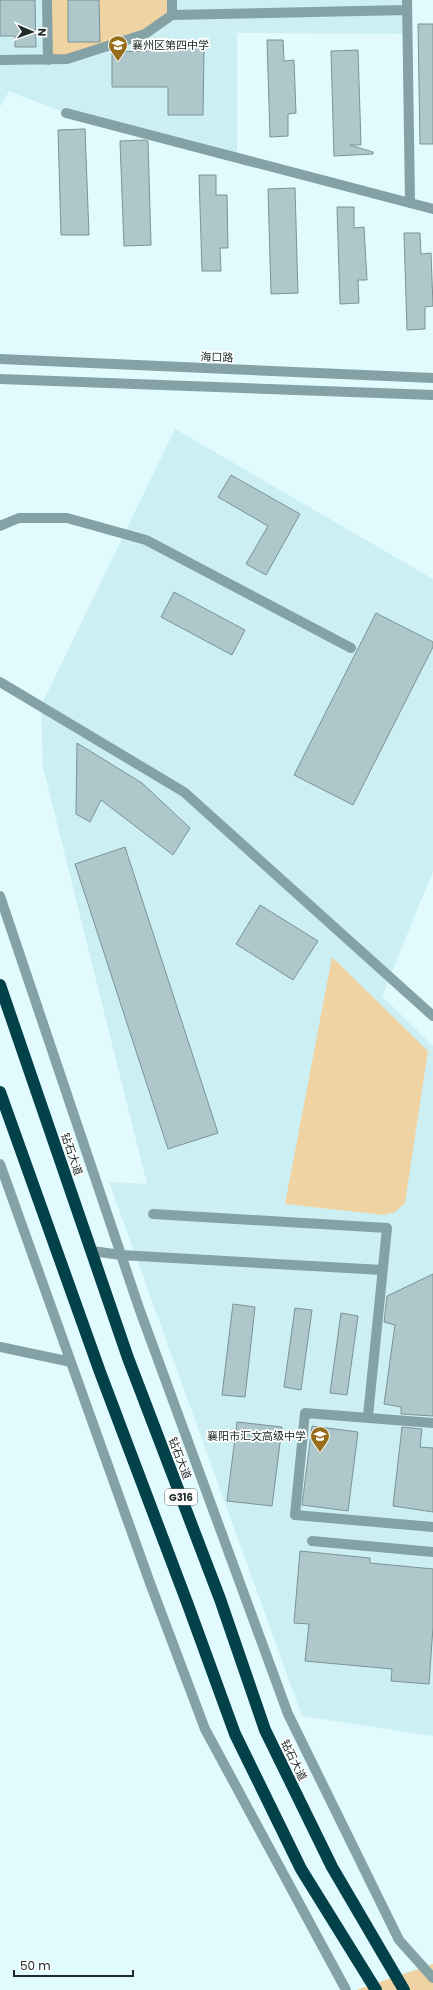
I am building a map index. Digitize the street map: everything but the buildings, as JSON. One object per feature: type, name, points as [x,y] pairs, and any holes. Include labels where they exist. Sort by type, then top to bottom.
[{"type":"highway","name":"钻石大道","points":[[0,985],[128,1358],[220,1599],[265,1730],[332,1867],[404,1990]]},
{"type":"highway","name":"G316","points":[[0,1092],[100,1372],[235,1734],[301,1869],[376,1990]]},
{"type":"highway","points":[[376,1943],[412,1990]]},
{"type":"street","points":[[48,0],[48,60]]},
{"type":"street","points":[[172,0],[172,15]]},
{"type":"street","points":[[0,60],[67,59],[145,34],[172,15],[407,5],[410,203]]},
{"type":"street","points":[[66,113],[433,209]]},
{"type":"street","name":"海口路","points":[[0,359],[433,378]]},
{"type":"street","points":[[0,379],[433,395]]},
{"type":"street","points":[[0,526],[20,518],[67,518],[146,540],[351,648]]},
{"type":"street","points":[[0,682],[184,792],[433,1016]]},
{"type":"street","points":[[0,896],[121,1255],[187,1441],[288,1714],[399,1940],[433,1978]]},
{"type":"street","points":[[0,1164],[150,1583],[206,1729],[346,1990]]},
{"type":"street","points":[[153,1214],[387,1228],[368,1416]]},
{"type":"street","points":[[92,1251],[121,1255],[382,1270]]},
{"type":"street","points":[[0,1347],[71,1362]]},
{"type":"street","points":[[433,1423],[368,1416],[304,1413],[295,1515],[433,1527]]},
{"type":"street","points":[[312,1541],[433,1552]]},
{"type":"shaded area","name":"襄州区第四中学","points":[[0,0],[407,0],[407,34],[237,33],[237,158],[66,113],[9,91],[0,107]]},
{"type":"shaded area","points":[[47,0],[172,0],[172,15],[145,34],[48,60]]},
{"type":"shaded area","points":[[175,429],[433,579],[433,871],[382,996],[433,1046],[433,1736],[302,1716],[109,1182],[147,1184],[43,767],[41,706]]},
{"type":"shaded area","points":[[332,957],[428,1051],[405,1203],[395,1212],[384,1215],[285,1204]]},
{"type":"shaded area","points":[[433,1964],[433,1990],[356,1990]]},
{"type":"place","name":"襄州区第四中学","points":[[118,62]]},
{"type":"place","name":"襄阳市汇文高级中学","points":[[320,1453]]}]
